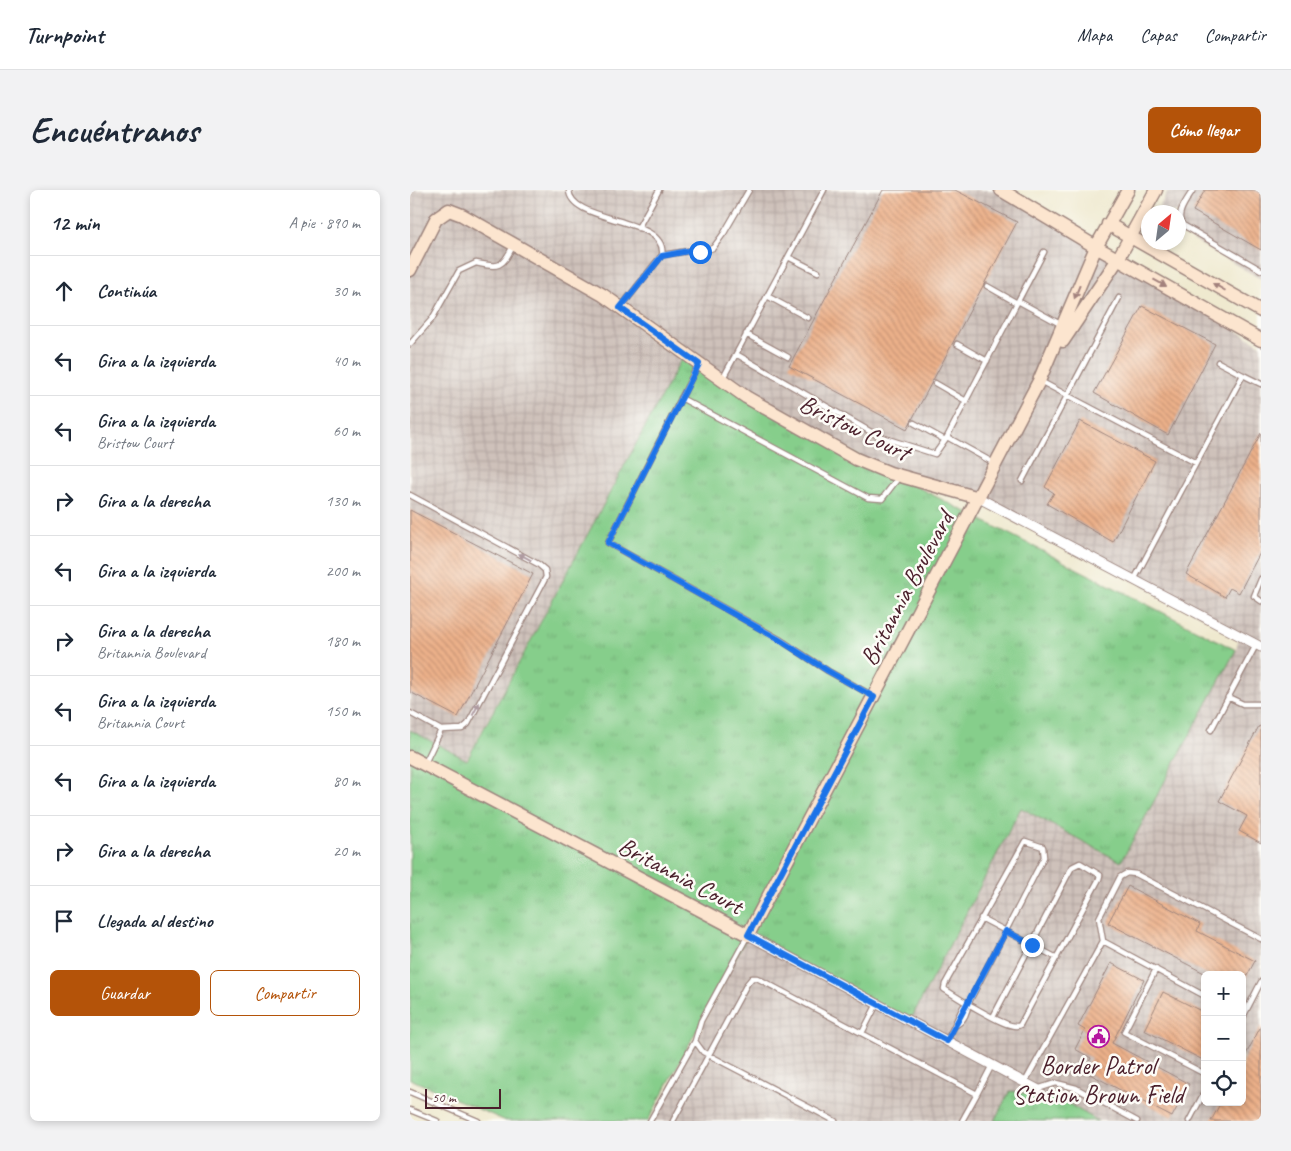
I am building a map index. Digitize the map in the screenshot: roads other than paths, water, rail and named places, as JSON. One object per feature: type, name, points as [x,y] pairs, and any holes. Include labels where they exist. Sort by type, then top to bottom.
[{"type":"street","points":[[1001,190],[1096,247],[1261,340]]},
{"type":"street","name":"Britannia Boulevard","points":[[748,935],[1039,381],[1096,247],[1128,190]]},
{"type":"street","name":"Britannia Boulevard","points":[[1046,366],[1118,259],[1156,190]]},
{"type":"street","name":"Bristow Court","points":[[410,270],[436,219],[449,210],[462,215],[583,283],[746,397],[856,459],[900,476],[979,498],[1259,646]]},
{"type":"street","points":[[1108,224],[1261,311]]},
{"type":"street","name":"Britannia Court","points":[[410,757],[1037,1089]]},
{"type":"lane","points":[[569,190],[569,196],[575,202],[590,211],[653,235],[662,246],[662,256],[620,308]]},
{"type":"lane","points":[[638,228],[659,190]]},
{"type":"lane","points":[[662,256],[688,251],[700,252],[713,248],[749,190]]},
{"type":"lane","points":[[722,380],[824,190]]},
{"type":"lane","points":[[1193,190],[1179,215],[1179,221],[1261,270]]},
{"type":"lane","points":[[410,344],[432,319],[459,272],[476,263],[495,267],[505,262],[514,244]]},
{"type":"lane","points":[[736,354],[878,436],[935,454],[966,401],[1044,252]]},
{"type":"lane","points":[[788,257],[818,272]]},
{"type":"lane","points":[[987,286],[1063,326]]},
{"type":"lane","points":[[767,296],[808,318]]},
{"type":"lane","points":[[1022,481],[1119,298]]},
{"type":"lane","points":[[746,334],[788,357]]},
{"type":"lane","points":[[957,344],[987,361]]},
{"type":"lane","points":[[1218,362],[1261,384]]},
{"type":"lane","points":[[699,364],[608,543],[778,639],[828,671],[874,697]]},
{"type":"lane","points":[[1134,580],[1243,375]]},
{"type":"lane","points":[[1039,381],[1196,462]]},
{"type":"lane","points":[[935,383],[966,401]]},
{"type":"lane","points":[[682,398],[868,498],[882,499],[900,476]]},
{"type":"lane","points":[[914,423],[996,464]]},
{"type":"lane","points":[[410,495],[538,564],[545,570],[546,577],[468,724],[462,729],[441,730],[410,713]]},
{"type":"lane","points":[[1261,579],[1254,596],[1261,601]]},
{"type":"lane","points":[[1211,730],[1228,697],[1259,646]]},
{"type":"lane","points":[[1228,697],[1243,704],[1261,704]]},
{"type":"lane","points":[[424,764],[441,730]]},
{"type":"lane","points":[[947,1041],[956,1025],[960,1023],[968,1010],[968,1004],[1044,857],[1043,847],[1029,841],[1025,841],[1021,845],[944,988],[968,1004],[1012,1027],[1020,1026],[1100,875],[1080,863],[1072,867],[994,1017]]},
{"type":"lane","points":[[1025,1082],[1103,940],[1098,918],[1120,877],[1126,873],[1136,874],[1261,939]]},
{"type":"lane","points":[[981,918],[1057,958]]},
{"type":"lane","points":[[650,1121],[695,1041],[701,1021],[748,935]]},
{"type":"lane","points":[[1103,940],[1201,994]]},
{"type":"lane","points":[[1156,969],[1124,1032],[1201,1072]]},
{"type":"lane","points":[[673,1121],[752,978],[757,978],[977,1094]]},
{"type":"lane","points":[[1244,1016],[1261,982]]},
{"type":"lane","points":[[862,1033],[877,1004]]},
{"type":"lane","points":[[695,1041],[703,1052],[708,1055],[835,1121]]},
{"type":"lane","points":[[962,1121],[992,1065]]},
{"type":"lane","points":[[1037,1089],[1056,1083],[1076,1088],[1137,1121]]},
{"type":"lane","points":[[410,1092],[478,1121]]},
{"type":"lane","points":[[1189,1121],[1201,1098]]},
{"type":"lane","points":[[410,1110],[436,1121]]},
{"type":"place","name":"Border Patrol Station Brown Field","points":[[1098,1036]]}]
